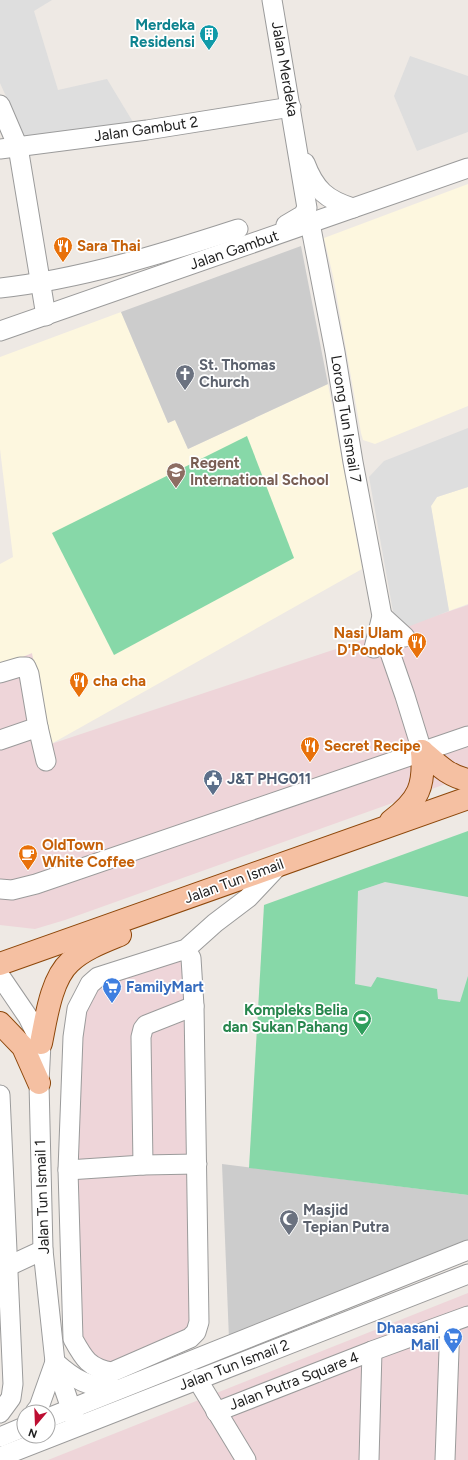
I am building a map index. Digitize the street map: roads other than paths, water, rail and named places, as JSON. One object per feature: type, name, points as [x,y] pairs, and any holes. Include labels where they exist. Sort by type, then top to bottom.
[{"type":"main road","points":[[422,751],[445,772],[468,780]]},
{"type":"main road","points":[[383,828],[408,808],[420,791],[424,771],[422,751]]},
{"type":"main road","name":"Jalan Tun Ismail","points":[[0,964],[468,798]]},
{"type":"main road","points":[[41,1043],[55,985],[69,962],[87,950],[151,921],[167,905]]},
{"type":"main road","points":[[0,1023],[23,1046],[39,1083]]},
{"type":"street","name":"Jalan Merdeka","points":[[255,243],[303,215],[308,208],[300,172],[297,137],[272,0]]},
{"type":"street","points":[[0,105],[46,316]]},
{"type":"street","name":"Jalan Gambut 2","points":[[9,148],[146,130],[291,107]]},
{"type":"street","name":"Jalan Merdeka","points":[[297,137],[310,176],[320,192],[338,203],[353,208]]},
{"type":"street","name":"Jalan Gambut","points":[[0,331],[468,168]]},
{"type":"street","name":"Lorong Tun Ismail 7","points":[[310,223],[335,352],[354,470],[382,616],[380,646],[406,696],[422,751]]},
{"type":"street","points":[[0,288],[40,284],[171,251],[238,230]]},
{"type":"street","points":[[217,236],[223,254]]},
{"type":"street","points":[[171,251],[177,270]]},
{"type":"street","points":[[382,616],[405,637]]},
{"type":"street","points":[[0,673],[20,667],[26,667],[29,674],[46,761]]},
{"type":"street","points":[[0,740],[38,726]]},
{"type":"street","points":[[0,889],[12,890],[36,884],[236,817],[468,736]]},
{"type":"street","points":[[186,949],[191,958],[194,1006],[199,1322],[196,1332],[190,1338],[112,1372],[101,1370],[84,1359],[73,1339],[68,1170],[72,1037],[77,1009],[90,984],[98,977],[186,949],[260,887],[280,864]]},
{"type":"street","name":"Jalan Tun Ismail 1","points":[[0,976],[28,1017],[41,1043],[39,1083],[43,1250],[55,1362],[79,1423]]},
{"type":"street","points":[[143,1165],[141,1037],[143,1030],[146,1025],[194,1006]]},
{"type":"street","points":[[0,1095],[4,1268],[13,1384],[11,1398],[0,1413]]},
{"type":"street","points":[[68,1170],[143,1165],[196,1164]]},
{"type":"street","points":[[4,1268],[43,1250]]},
{"type":"street","name":"Jalan Tun Ismail 2","points":[[56,1419],[79,1423],[118,1390],[468,1250]]},
{"type":"street","name":"Jalan Tun Ismail 2","points":[[0,1457],[79,1423],[198,1379],[468,1274]]},
{"type":"street","name":"Jalan Putra Square 4","points":[[216,1412],[372,1351],[468,1316]]},
{"type":"street","points":[[445,1460],[450,1323]]},
{"type":"street","points":[[180,1342],[188,1362]]},
{"type":"street","name":"Jalan Putra Square 4","points":[[369,1460],[372,1351]]},
{"type":"street","points":[[40,1404],[55,1362],[68,1374],[91,1386],[118,1390]]},
{"type":"street","points":[[198,1379],[216,1412],[246,1460]]},
{"type":"street","points":[[0,1437],[16,1430]]},
{"type":"place","name":"Merdeka Residensi","points":[[209,51]]},
{"type":"place","name":"Sara Thai","points":[[63,263]]},
{"type":"place","name":"St. Thomas Church","points":[[185,391]]},
{"type":"place","name":"Regent International School","points":[[176,489]]},
{"type":"place","name":"Nasi Ulam D'Pondok","points":[[417,659]]},
{"type":"place","name":"cha cha","points":[[79,698]]},
{"type":"place","name":"Secret Recipe","points":[[310,763]]},
{"type":"place","name":"J&T PHG011","points":[[213,796]]},
{"type":"place","name":"OldTown White Coffee","points":[[28,871]]},
{"type":"place","name":"FamilyMart","points":[[112,1004]]},
{"type":"place","name":"Kompleks Belia dan Sukan Pahang","points":[[362,1036]]},
{"type":"place","name":"Masjid Tepian Putra","points":[[289,1236]]},
{"type":"place","name":"Dhaasani Mall","points":[[453,1354]]}]
